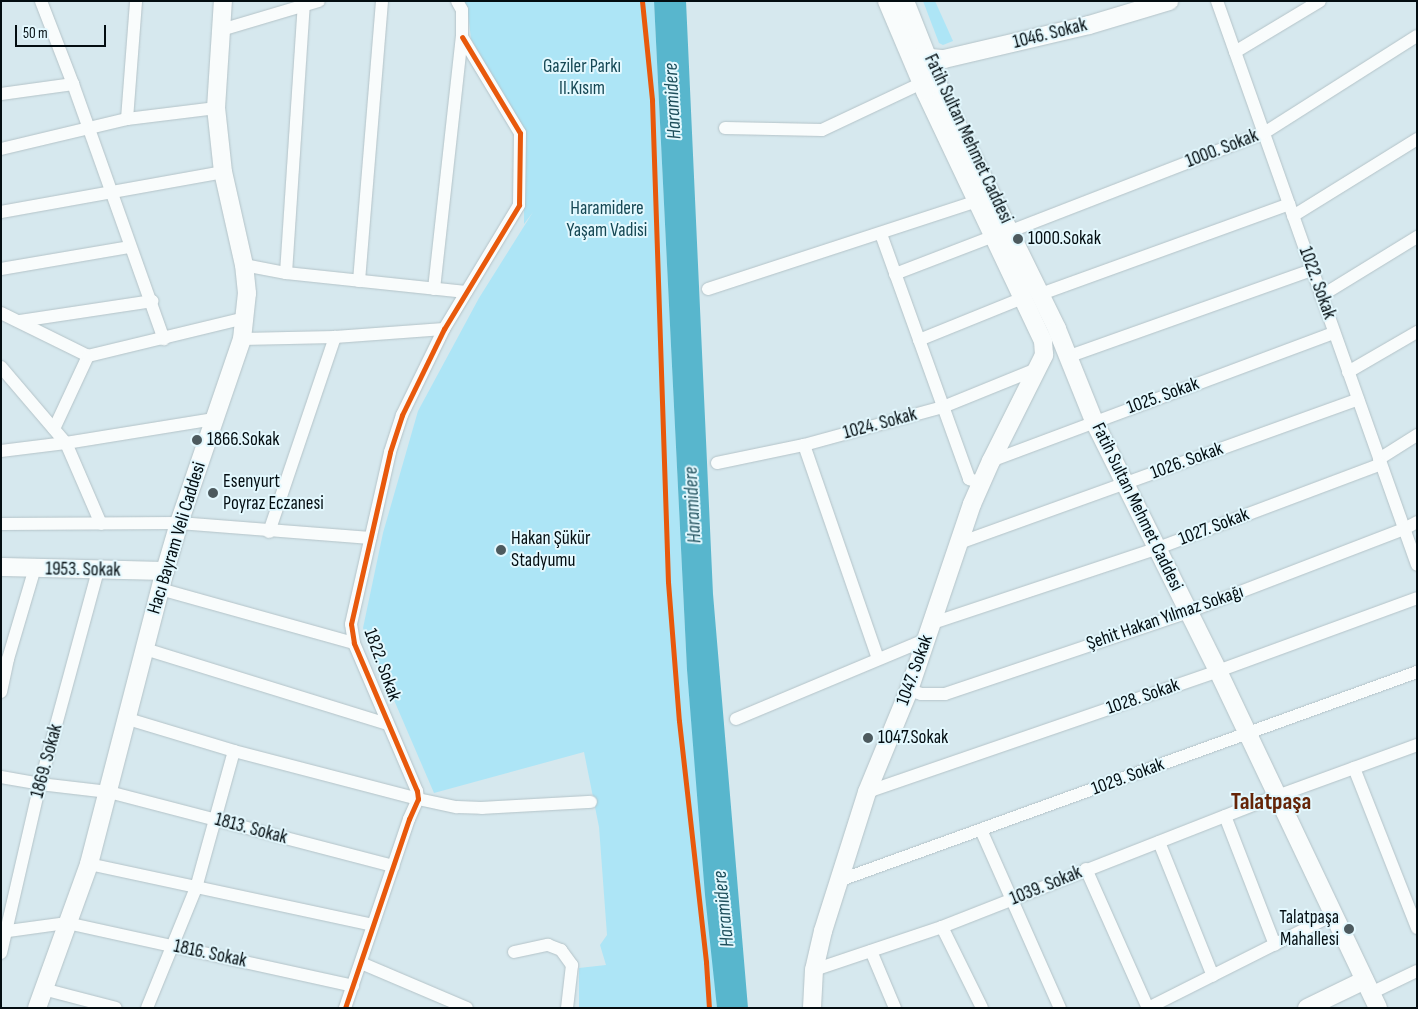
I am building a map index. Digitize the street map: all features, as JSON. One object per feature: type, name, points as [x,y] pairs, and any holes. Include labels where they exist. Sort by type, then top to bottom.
[{"type":"main road","name":"Hacı Bayram Veli Caddesi","points":[[37,1008],[90,864],[165,571],[179,523],[242,339],[247,293],[244,265],[223,172],[216,108],[223,1]]},
{"type":"main road","points":[[887,1],[917,58]]},
{"type":"main road","name":"Fatih Sultan Mehmet Caddesi","points":[[905,1],[922,83],[1043,341]]},
{"type":"main road","name":"1046. Sokak","points":[[917,58],[944,60],[1069,30],[1169,1]]},
{"type":"main road","name":"Fatih Sultan Mehmet Caddesi","points":[[917,58],[941,92],[1011,231],[1041,294],[1094,422],[1218,671],[1371,993]]},
{"type":"main road","name":"1047. Sokak","points":[[812,1008],[814,970],[823,931],[867,792],[909,690],[981,483],[1039,368],[1044,355],[1043,341]]},
{"type":"main road","name":"1953. Sokak","points":[[1,567],[98,571],[165,571]]},
{"type":"main road","points":[[1307,1008],[1371,993]]},
{"type":"street","points":[[42,1],[164,338]]},
{"type":"street","points":[[127,119],[136,1]]},
{"type":"street","points":[[221,30],[319,1]]},
{"type":"street","points":[[359,281],[382,1]]},
{"type":"street","points":[[434,288],[462,37],[462,10],[457,1]]},
{"type":"street","name":"1022. Sokak","points":[[1217,1],[1417,565]]},
{"type":"street","points":[[1235,52],[1320,1]]},
{"type":"street","points":[[286,273],[304,4]]},
{"type":"street","name":"1000. Sokak","points":[[1011,231],[1264,133],[1417,36]]},
{"type":"street","name":"1822. Sokak","points":[[418,800],[417,790],[354,643],[351,624],[390,452],[402,415],[444,329],[519,205],[520,133],[462,37]]},
{"type":"street","points":[[725,128],[822,130],[922,83]]},
{"type":"street","points":[[1,94],[73,84]]},
{"type":"street","points":[[1,148],[90,130],[127,119],[216,108]]},
{"type":"street","points":[[1041,294],[1291,210],[1417,139]]},
{"type":"street","points":[[1,212],[223,172]]},
{"type":"street","points":[[708,289],[881,234],[977,200]]},
{"type":"street","points":[[881,234],[969,479],[981,483]]},
{"type":"street","points":[[895,274],[994,236]]},
{"type":"street","points":[[1321,296],[1417,237]]},
{"type":"street","points":[[1,269],[130,246]]},
{"type":"street","points":[[244,265],[286,273],[466,292]]},
{"type":"street","points":[[1067,357],[1312,270]]},
{"type":"street","points":[[919,340],[1023,298]]},
{"type":"street","points":[[20,321],[152,301]]},
{"type":"street","points":[[1,312],[88,356],[244,318]]},
{"type":"street","points":[[242,339],[335,337],[444,329]]},
{"type":"street","points":[[1348,372],[1417,332]]},
{"type":"street","name":"1025. Sokak","points":[[991,461],[1334,333]]},
{"type":"street","points":[[268,532],[335,337]]},
{"type":"street","points":[[54,428],[88,356]]},
{"type":"street","points":[[1,367],[66,443],[101,524]]},
{"type":"street","name":"1024. Sokak","points":[[717,463],[804,445],[943,407],[1039,368]]},
{"type":"street","points":[[1,388],[15,385]]},
{"type":"street","name":"1026. Sokak","points":[[959,543],[1358,399]]},
{"type":"street","points":[[1,451],[66,443],[214,419]]},
{"type":"street","name":"1027. Sokak","points":[[736,719],[878,659],[930,631],[1158,548],[1380,461],[1417,435]]},
{"type":"street","points":[[804,445],[878,659]]},
{"type":"street","name":"Şehit Hakan Yılmaz Sokağı","points":[[909,690],[921,694],[945,694],[1188,612],[1404,529],[1417,522]]},
{"type":"street","points":[[1,524],[179,523],[268,532],[370,538]]},
{"type":"street","points":[[1,692],[5,659],[35,568]]},
{"type":"street","name":"1869. Sokak","points":[[1,952],[4,932],[40,784],[98,571]]},
{"type":"street","points":[[160,589],[354,643]]},
{"type":"street","name":"1028. Sokak","points":[[867,792],[1218,671],[1417,598]]},
{"type":"street","points":[[145,649],[388,724]]},
{"type":"street","name":"1029. Sokak","points":[[838,881],[1248,735],[1417,672]]},
{"type":"street","points":[[128,719],[234,751],[418,800],[457,807],[482,808],[592,802]]},
{"type":"street","name":"1039. Sokak","points":[[814,970],[942,927],[1086,869],[1277,796],[1416,748]]},
{"type":"street","points":[[147,1008],[196,888],[234,751]]},
{"type":"street","points":[[1354,768],[1417,928]]},
{"type":"street","name":"1813. Sokak","points":[[1,777],[40,784],[109,792],[394,866]]},
{"type":"street","points":[[345,1008],[409,819],[418,800]]},
{"type":"street","points":[[1225,816],[1275,945]]},
{"type":"street","points":[[981,830],[1060,1008]]},
{"type":"street","points":[[1159,842],[1213,976]]},
{"type":"street","points":[[90,864],[373,925]]},
{"type":"street","points":[[1086,869],[1148,1008],[1333,915]]},
{"type":"street","points":[[4,932],[67,923]]},
{"type":"street","name":"1816. Sokak","points":[[67,923],[353,986]]},
{"type":"street","points":[[942,927],[982,1008]]},
{"type":"street","points":[[514,952],[548,945],[561,950],[572,965],[567,1008]]},
{"type":"street","points":[[871,951],[895,1008]]},
{"type":"street","points":[[361,963],[463,1007]]},
{"type":"street","points":[[1371,993],[1417,971]]},
{"type":"street","points":[[43,989],[116,1008]]},
{"type":"green space","points":[[462,1],[654,1],[687,670],[717,1008],[579,1008],[579,968],[606,965],[600,945],[607,935],[599,827],[584,752],[434,793],[363,628],[383,533],[418,411],[479,298],[533,212],[524,224],[524,129],[471,39],[468,13]]},
{"type":"green space","points":[[923,1],[935,1],[953,41],[943,45],[939,43]]},
{"type":"water","name":"Haramidere","points":[[654,1],[686,1],[713,594],[748,1008],[717,1008],[705,895],[687,670]]},
{"type":"cycle path","points":[[642,1],[652,100],[668,582],[679,721],[706,962],[709,1008]]},
{"type":"cycle path","points":[[345,1008],[409,819],[418,799],[417,791],[354,643],[351,624],[390,452],[402,415],[444,329],[519,205],[520,133],[462,37]]},
{"type":"place","name":"1000.Sokak","points":[[1018,239]]},
{"type":"place","name":"1866.Sokak","points":[[197,440]]},
{"type":"place","name":"Esenyurt Poyraz Eczanesi","points":[[213,493]]},
{"type":"place","name":"Hakan Şükür Stadyumu","points":[[501,550]]},
{"type":"place","name":"1047.Sokak","points":[[868,738]]},
{"type":"place","name":"Talatpaşa Mahallesi","points":[[1349,929]]},
{"type":"district","name":"Talatpaşa","points":[[1271,802]]},
{"type":"park label","name":"Gaziler Parkı II.Kısım","points":[[582,78]]},
{"type":"park label","name":"Haramidere Yaşam Vadisi","points":[[607,220]]}]
